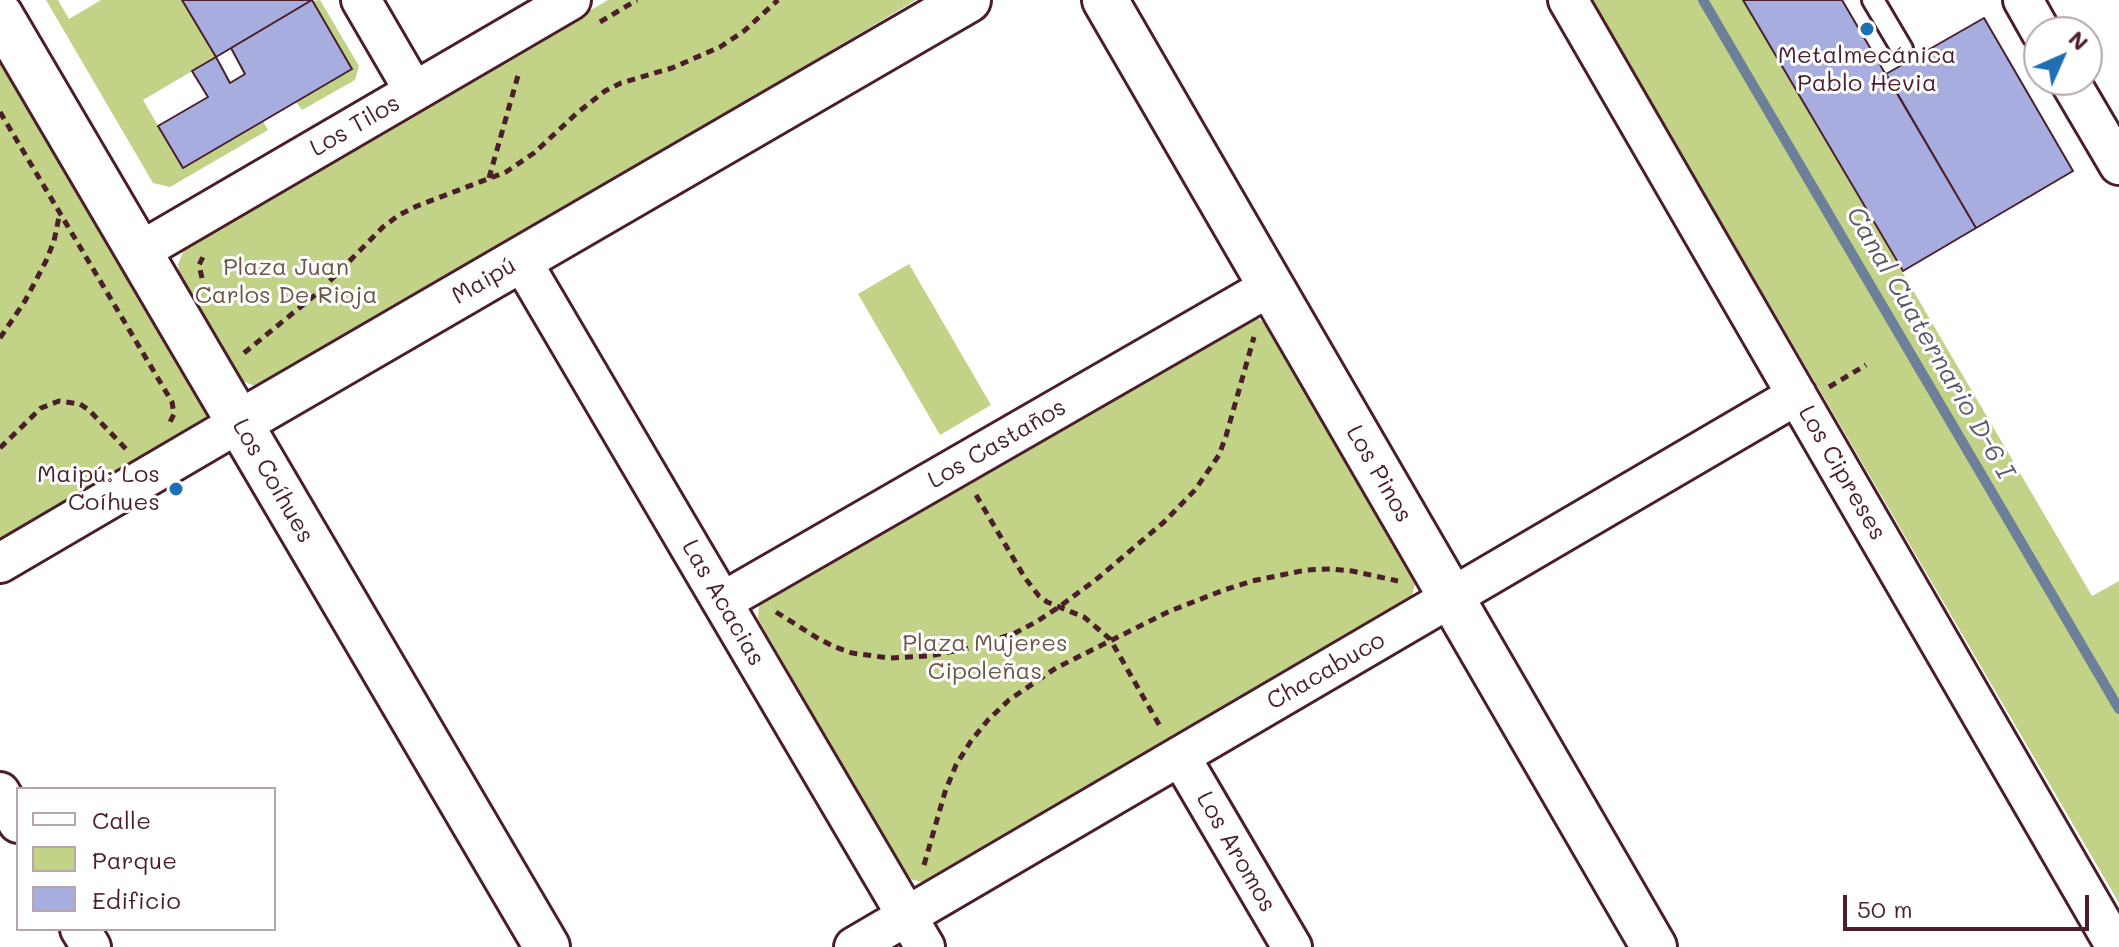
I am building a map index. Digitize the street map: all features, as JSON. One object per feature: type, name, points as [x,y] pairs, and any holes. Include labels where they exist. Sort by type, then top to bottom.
[{"type":"street","points":[[361,0],[414,91]]},
{"type":"street","name":"Maipú","points":[[0,563],[968,0]]},
{"type":"street","name":"Los Pinos","points":[[1105,0],[1654,947]]},
{"type":"street","name":"Los Cipreses","points":[[1568,0],[1812,392],[2116,947]]},
{"type":"street","name":"Los Tilos","points":[[139,252],[414,91],[585,12]]},
{"type":"street","name":"Los Coíhues","points":[[0,15],[547,947]]},
{"type":"street","points":[[2078,96],[2119,165]]},
{"type":"street","name":"Las Acacias","points":[[521,260],[916,932]]},
{"type":"street","name":"Los Castaños","points":[[722,602],[1271,286]]},
{"type":"street","name":"Chacabuco","points":[[854,947],[916,932],[1172,744],[1451,598],[1812,392]]},
{"type":"street","name":"Los Aromos","points":[[1172,744],[1292,947]]},
{"type":"street","points":[[0,792],[16,820]]},
{"type":"lane","points":[[1873,0],[1902,49]]},
{"type":"path","points":[[585,12],[637,0]]},
{"type":"path","points":[[237,341],[246,356],[328,283],[383,227],[417,206],[506,172],[534,153],[605,91],[672,68],[720,47],[744,31],[778,0]]},
{"type":"path","points":[[489,179],[519,69],[506,77]]},
{"type":"path","points":[[0,112],[172,402],[173,419],[163,428]]},
{"type":"path","points":[[0,338],[25,301],[46,261],[60,212]]},
{"type":"path","points":[[203,280],[199,265],[207,252]]},
{"type":"path","points":[[775,611],[835,647],[852,653],[889,658],[929,656],[970,648],[1015,633],[1059,607],[1098,578],[1180,507],[1209,472],[1226,436],[1255,332]]},
{"type":"path","points":[[1812,392],[1866,365]]},
{"type":"path","points":[[0,448],[41,408],[59,401],[70,401],[89,410],[127,449],[114,457]]},
{"type":"path","points":[[974,491],[1032,587],[1047,602],[1084,617],[1110,639],[1172,744]]},
{"type":"path","points":[[932,867],[920,869],[956,765],[980,731],[1009,700],[1031,683],[1110,639],[1170,611],[1252,581],[1306,570],[1331,569],[1406,583],[1405,577]]},
{"type":"path","points":[[775,620],[775,611],[781,604]]},
{"type":"green space","points":[[46,0],[58,0],[69,19],[101,0],[182,0],[216,57],[143,100],[183,168],[263,121],[268,130],[170,187],[153,183]]},
{"type":"green space","points":[[320,0],[359,66],[355,80],[302,110],[296,102],[352,69],[312,1]]},
{"type":"green space","name":"Plaza Juan Carlos De Rioja","points":[[608,0],[916,0],[273,383],[257,387],[243,381],[179,272],[178,264],[184,250]]},
{"type":"green space","points":[[1592,0],[1743,0],[2092,596],[2119,581],[2119,903]]},
{"type":"green space","points":[[0,62],[205,409],[208,419],[0,548]]},
{"type":"green space","points":[[909,264],[991,405],[940,435],[858,294]]},
{"type":"green space","name":"Plaza Mujeres Cipoleñas","points":[[1249,318],[1269,325],[1414,574],[1416,581],[1412,595],[933,878],[922,882],[910,879],[761,624],[759,604],[764,598]]},
{"type":"building","points":[[182,0],[312,0],[216,57]]},
{"type":"building","points":[[312,0],[352,69],[183,168],[158,126],[208,97],[192,71],[216,57],[230,83],[245,74],[231,48]]},
{"type":"building","points":[[1743,0],[1842,0],[1976,228],[1903,271]]},
{"type":"building","points":[[1984,18],[2023,85],[2023,96],[2029,96],[2073,171],[1976,228],[1886,74]]},
{"type":"waterway","name":"Canal Cuaternario D-6 I","points":[[1703,0],[2119,709]]},
{"type":"place","name":"Metalmecánica Pablo Hevia","points":[[1867,29]]},
{"type":"place","name":"Maipú: Los Coíhues","points":[[176,489]]}]
